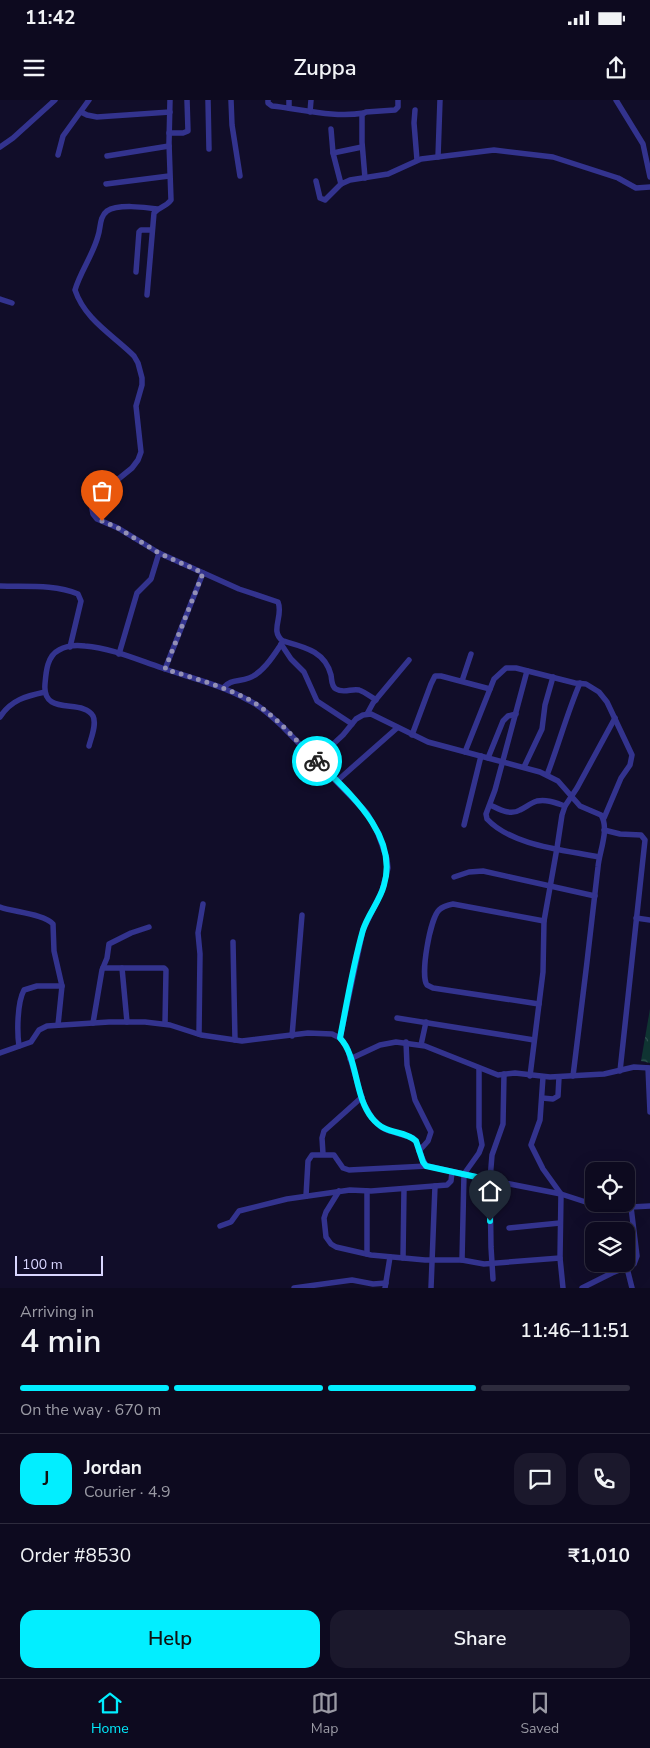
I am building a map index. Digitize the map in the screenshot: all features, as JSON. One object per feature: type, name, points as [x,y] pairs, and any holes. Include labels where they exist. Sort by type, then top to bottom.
[{"type":"street","points":[[0,147],[19,133],[55,100]]},
{"type":"street","points":[[58,155],[63,136],[89,100]]},
{"type":"street","points":[[147,295],[152,218],[157,210],[168,205],[171,200],[170,100]]},
{"type":"street","points":[[169,132],[183,133],[188,131],[187,100]]},
{"type":"street","points":[[208,100],[209,149]]},
{"type":"street","points":[[231,100],[232,125],[240,176]]},
{"type":"street","points":[[268,100],[268,103],[272,106],[338,115],[395,110],[398,107],[398,100]]},
{"type":"street","points":[[289,100],[289,108]]},
{"type":"street","points":[[310,112],[311,100]]},
{"type":"street","points":[[438,157],[440,100]]},
{"type":"street","points":[[616,100],[649,156],[650,177]]},
{"type":"street","points":[[414,110],[417,160]]},
{"type":"street","points":[[81,112],[97,117],[170,112]]},
{"type":"street","points":[[364,113],[362,116],[362,148],[365,178]]},
{"type":"street","points":[[331,129],[333,153],[341,184]]},
{"type":"street","points":[[107,156],[169,146]]},
{"type":"street","points":[[333,153],[362,148]]},
{"type":"street","points":[[316,181],[320,198],[323,201],[328,199],[341,184],[350,180],[388,174],[417,160],[494,150],[545,156],[618,178],[636,188],[650,187]]},
{"type":"street","points":[[106,184],[170,176]]},
{"type":"street","points":[[157,210],[141,207],[116,208],[106,212],[102,217],[98,236],[75,290],[82,306],[91,317],[134,356],[142,378],[136,406],[141,452],[132,468],[94,498],[93,514],[97,519],[118,528],[159,553],[246,592],[278,602],[280,615],[276,629],[277,634],[291,659],[304,672],[317,701],[352,724]]},
{"type":"street","points":[[136,272],[139,232],[142,230],[152,230]]},
{"type":"street","points":[[0,299],[12,303]]},
{"type":"street","points":[[119,654],[137,593],[151,579],[159,553]]},
{"type":"street","points":[[165,669],[203,573]]},
{"type":"street","points":[[0,586],[50,588],[68,590],[78,594],[80,601],[70,647]]},
{"type":"street","points":[[223,688],[230,681],[250,678],[255,675],[267,664],[282,643]]},
{"type":"street","points":[[282,643],[318,654],[326,663],[331,673],[332,684],[337,689],[341,691],[360,690],[376,700]]},
{"type":"street","points":[[89,746],[94,723],[93,717],[86,710],[55,703],[45,692],[46,676],[51,657],[60,649],[84,646],[119,654],[223,688],[249,700],[267,713],[367,813],[386,854],[388,868],[382,891],[363,930],[340,1038]]},
{"type":"street","points":[[462,681],[472,654]]},
{"type":"street","points":[[367,714],[409,660]]},
{"type":"street","points":[[465,752],[497,675],[506,668],[516,668],[592,687],[604,697],[632,755],[631,761],[621,778],[604,818],[573,1076]]},
{"type":"street","points":[[527,671],[486,814],[487,819],[512,836],[599,857]]},
{"type":"street","points":[[412,735],[431,684],[436,676],[490,689]]},
{"type":"street","points":[[524,767],[542,729],[545,705],[553,677]]},
{"type":"street","points":[[547,775],[560,743],[570,706],[580,684]]},
{"type":"street","points":[[0,717],[5,710],[19,699],[45,692]]},
{"type":"street","points":[[316,760],[360,716],[371,714],[428,742],[524,767],[547,775],[558,781],[580,806],[598,812],[604,818]]},
{"type":"street","points":[[488,758],[503,721],[508,716],[516,714]]},
{"type":"street","points":[[530,1076],[543,972],[544,921],[558,848],[562,815],[565,806],[615,718]]},
{"type":"street","points":[[337,781],[397,728]]},
{"type":"street","points":[[464,825],[481,756]]},
{"type":"street","points":[[490,805],[510,812],[518,812],[527,805],[539,801],[551,801],[565,806]]},
{"type":"street","points":[[604,830],[620,834],[641,835],[644,837],[646,846],[636,918],[620,1071]]},
{"type":"street","points":[[642,869],[650,870]]},
{"type":"street","points":[[454,877],[483,870],[595,896]]},
{"type":"street","points":[[199,1034],[200,954],[198,933],[203,904]]},
{"type":"street","points":[[539,1004],[433,988],[427,985],[424,978],[428,940],[432,925],[438,910],[443,907],[453,904],[544,921]]},
{"type":"street","points":[[0,907],[18,913],[41,917],[53,924],[54,951],[62,986],[58,1025]]},
{"type":"street","points":[[292,1036],[302,916]]},
{"type":"street","points":[[636,918],[650,920]]},
{"type":"street","points":[[93,1024],[102,968],[109,944],[131,933],[149,927]]},
{"type":"street","points":[[233,942],[235,1040]]},
{"type":"street","points":[[102,968],[164,968],[166,970],[165,1024]]},
{"type":"street","points":[[122,968],[127,1022]]},
{"type":"street","points":[[19,1046],[20,1000],[24,990],[37,986],[62,986]]},
{"type":"street","points":[[397,1018],[534,1040]]},
{"type":"street","points":[[0,1053],[30,1042],[41,1028],[58,1025],[127,1022],[165,1024],[199,1034],[242,1041],[325,1032],[340,1038],[347,1048],[362,1097],[368,1112],[377,1124],[387,1130],[413,1138],[426,1166]]},
{"type":"street","points":[[422,1045],[426,1022]]},
{"type":"street","points":[[350,1059],[380,1045],[406,1042],[422,1045],[493,1074],[559,1077],[620,1071],[634,1067],[649,1068],[650,1112]]},
{"type":"street","points":[[406,1042],[407,1064],[415,1100],[430,1132],[428,1141],[419,1151]]},
{"type":"street","points":[[462,1260],[464,1174],[481,1149],[479,1068]]},
{"type":"street","points":[[494,1279],[490,1180],[492,1155],[503,1124],[504,1074]]},
{"type":"street","points":[[543,1077],[540,1120],[531,1145],[543,1169],[562,1194],[560,1258],[563,1288]]},
{"type":"street","points":[[542,1098],[553,1099],[558,1096],[559,1077]]},
{"type":"street","points":[[323,1154],[322,1138],[324,1131],[362,1097]]},
{"type":"street","points":[[306,1196],[309,1157],[323,1154],[334,1155],[342,1168],[349,1170],[426,1166],[562,1194],[585,1202]]},
{"type":"street","points":[[220,1226],[231,1222],[236,1214],[244,1209],[306,1196],[339,1191],[404,1189],[447,1185],[451,1181],[452,1172]]},
{"type":"street","points":[[431,1288],[435,1186]]},
{"type":"street","points":[[403,1258],[404,1189]]},
{"type":"street","points":[[339,1191],[324,1218],[324,1231],[328,1242],[336,1247],[390,1257],[462,1260],[476,1263],[512,1263],[560,1258]]},
{"type":"street","points":[[367,1191],[367,1254]]},
{"type":"street","points":[[635,1207],[650,1206]]},
{"type":"street","points":[[509,1228],[560,1222]]},
{"type":"street","points":[[635,1240],[637,1256],[635,1261]]},
{"type":"street","points":[[294,1288],[352,1280],[386,1286],[390,1257]]},
{"type":"street","points":[[582,1288],[615,1272]]},
{"type":"street","points":[[628,1272],[632,1288]]},
{"type":"green space","points":[[650,1009],[650,1063],[641,1061]]},
{"type":"way so far","points":[[102,521],[118,528],[159,553],[203,573],[165,669],[226,689],[249,700],[282,726],[317,761]]},
{"type":"route","points":[[317,761],[367,813],[377,831],[387,859],[388,868],[385,884],[366,921],[358,948],[340,1038],[347,1048],[363,1102],[372,1118],[381,1127],[394,1133],[408,1136],[416,1141],[426,1166],[490,1180],[490,1221]]}]
